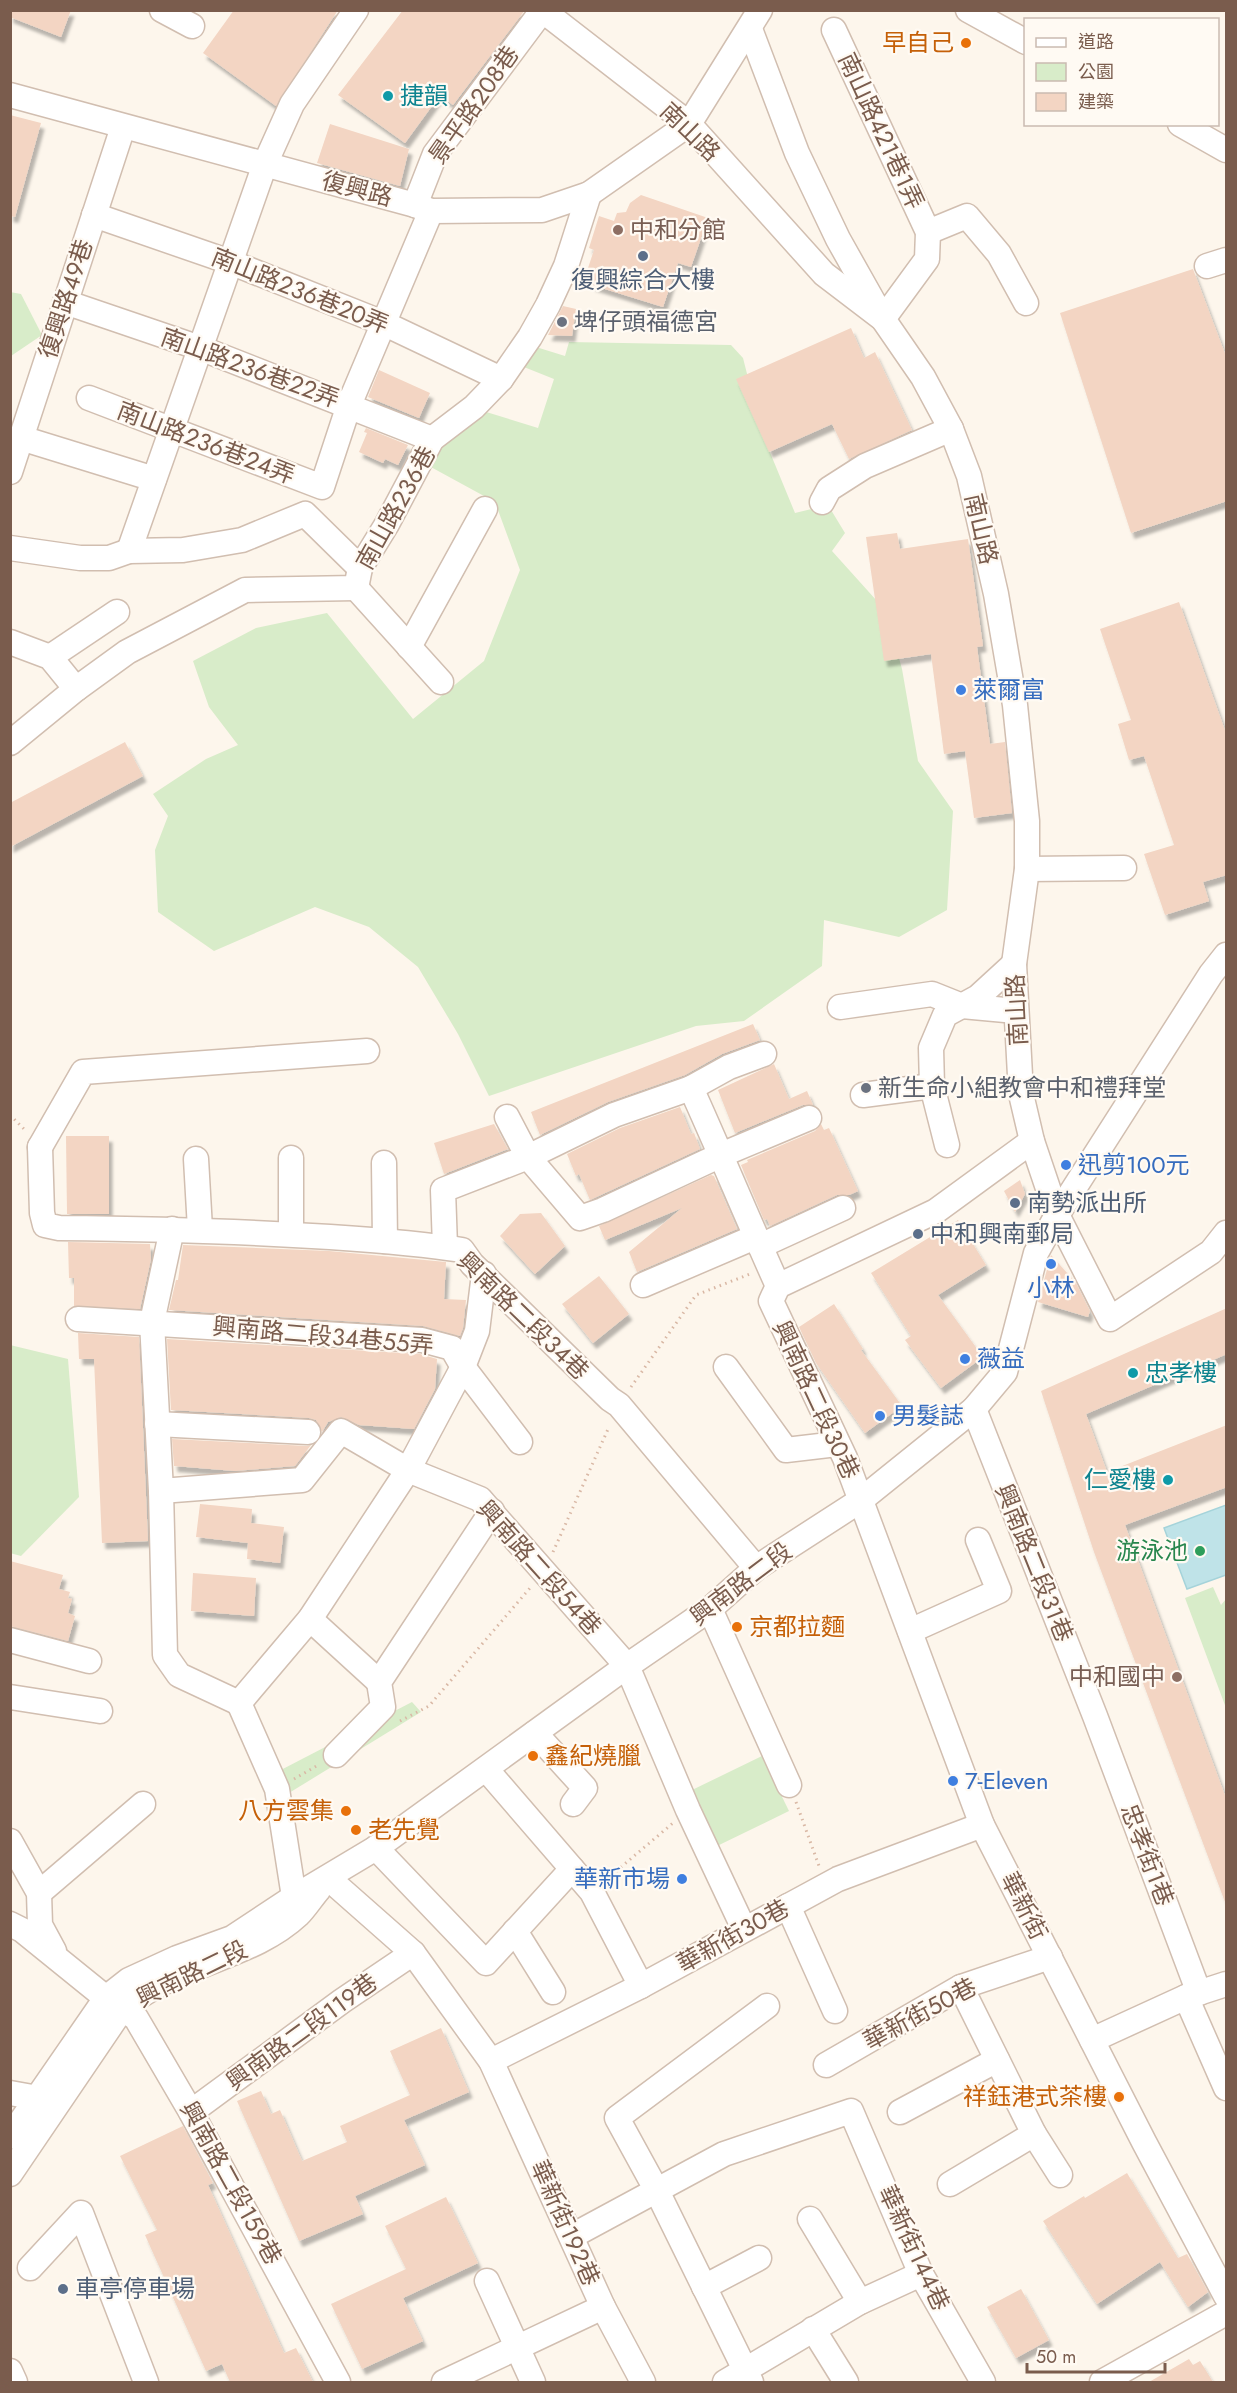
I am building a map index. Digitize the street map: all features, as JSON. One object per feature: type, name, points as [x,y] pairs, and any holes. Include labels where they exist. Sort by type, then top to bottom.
[{"type":"street","points":[[162,10],[192,26]]},
{"type":"street","points":[[129,551],[265,164],[292,104],[356,10]]},
{"type":"street","points":[[968,10],[1024,41]]},
{"type":"street","name":"南山路","points":[[542,11],[689,124],[824,274],[883,319],[923,376],[951,429],[969,476],[996,594],[1015,705],[1027,821],[1027,869],[1014,964],[1021,1094],[1032,1141],[1057,1215],[1110,1319],[1210,1252],[1227,1233]]},
{"type":"street","name":"景平路208巷","points":[[322,487],[349,405],[383,324],[423,208],[435,154],[542,11]]},
{"type":"street","points":[[689,124],[755,20]]},
{"type":"street","points":[[755,20],[797,153],[838,240],[883,319],[927,258],[928,232],[967,216],[999,254],[1026,303]]},
{"type":"street","name":"南山路421巷1弄","points":[[834,30],[928,232]]},
{"type":"street","name":"復興路","points":[[10,95],[423,208],[542,210],[590,194],[689,124]]},
{"type":"street","points":[[1184,126],[1227,150]]},
{"type":"street","name":"復興路49巷","points":[[10,472],[123,127]]},
{"type":"street","name":"南山路236巷","points":[[10,743],[76,689],[127,652],[245,590],[358,578],[432,439],[474,406],[501,379],[530,337],[566,266],[590,194]]},
{"type":"street","name":"南山路236巷20弄","points":[[94,215],[230,262],[383,324],[501,379]]},
{"type":"street","name":"南山路236巷22弄","points":[[65,302],[200,348],[432,439]]},
{"type":"street","name":"南山路236巷24弄","points":[[89,398],[322,487]]},
{"type":"street","points":[[822,502],[829,489],[865,466],[951,429]]},
{"type":"street","points":[[21,438],[154,479]]},
{"type":"street","points":[[409,647],[485,509]]},
{"type":"street","points":[[10,548],[80,558],[109,558],[129,551],[183,550],[242,540],[304,514],[358,578],[409,647],[441,682]]},
{"type":"street","points":[[50,657],[117,612]]},
{"type":"street","points":[[10,642],[50,657],[76,689]]},
{"type":"street","points":[[1027,869],[1124,868]]},
{"type":"street","name":"興南路二段","points":[[10,2174],[46,2104],[129,1980],[177,1958],[232,1938],[294,1897],[376,1848],[627,1666],[710,1609],[756,1568],[861,1500],[974,1409],[1005,1372],[1036,1253],[1057,1215],[1211,974],[1227,955]]},
{"type":"street","points":[[946,1145],[932,1086],[931,1048],[945,1015],[978,997],[1014,964]]},
{"type":"street","points":[[840,1007],[932,994],[962,1006],[1016,1011]]},
{"type":"street","name":"興南路二段34巷","points":[[367,1051],[83,1072],[34,1140],[45,1225],[59,1228],[200,1229],[291,1234],[462,1250],[472,1264],[610,1400],[619,1405],[756,1568]]},
{"type":"street","points":[[445,1247],[443,1190],[528,1157],[614,1115],[691,1088],[729,1066],[764,1054]]},
{"type":"street","points":[[863,1095],[932,1086]]},
{"type":"street","name":"興南路二段30巷","points":[[691,1088],[757,1242],[774,1294],[861,1500]]},
{"type":"street","points":[[507,1117],[528,1157],[580,1218],[603,1210],[721,1155],[809,1118]]},
{"type":"street","points":[[774,1294],[936,1211],[1032,1141]]},
{"type":"street","points":[[291,1158],[291,1234]]},
{"type":"street","points":[[196,1159],[200,1229]]},
{"type":"street","points":[[384,1163],[385,1241]]},
{"type":"street","points":[[643,1285],[843,1208]]},
{"type":"street","points":[[172,1229],[152,1322],[161,1491],[165,1655],[179,1675],[239,1703],[277,1789],[294,1897]]},
{"type":"street","points":[[239,1703],[310,1619],[408,1470],[463,1367],[477,1331],[484,1274]]},
{"type":"street","name":"興南路二段34巷55弄","points":[[78,1319],[422,1340],[452,1348],[463,1367],[520,1442]]},
{"type":"street","points":[[726,1367],[786,1450],[837,1444]]},
{"type":"street","name":"興南路二段31巷","points":[[974,1409],[1095,1716]]},
{"type":"street","points":[[157,1424],[308,1432]]},
{"type":"street","name":"興南路二段54巷","points":[[161,1491],[302,1480],[340,1431],[408,1470],[480,1499],[627,1666],[688,1810],[744,1929]]},
{"type":"street","name":"華新街","points":[[861,1500],[982,1825],[1144,2142],[1227,2296]]},
{"type":"street","points":[[379,1682],[492,1511]]},
{"type":"street","points":[[910,1631],[999,1591],[978,1540]]},
{"type":"street","points":[[710,1609],[789,1785]]},
{"type":"street","points":[[310,1619],[379,1682],[383,1707],[336,1755]]},
{"type":"street","points":[[10,1640],[88,1661]]},
{"type":"street","points":[[10,1697],[100,1711]]},
{"type":"street","name":"忠孝街1巷","points":[[1095,1716],[1227,2088]]},
{"type":"street","points":[[535,1733],[585,1788],[573,1804]]},
{"type":"street","points":[[486,1768],[592,1892],[641,1986]]},
{"type":"street","points":[[39,1893],[143,1804]]},
{"type":"street","name":"華新街30巷","points":[[491,2061],[641,1986],[829,1884],[982,1825]]},
{"type":"street","points":[[10,1841],[39,1893],[40,1924],[58,1959]]},
{"type":"street","points":[[376,1848],[486,1963],[572,1869]]},
{"type":"street","name":"興南路二段","points":[[114,2004],[265,1939],[298,1915],[328,1878]]},
{"type":"street","name":"華新街192巷","points":[[328,1878],[413,1953],[491,2061],[603,2307],[643,2382]]},
{"type":"street","points":[[788,1906],[835,2011]]},
{"type":"street","name":"興南路二段159巷","points":[[12,1927],[136,2018],[191,2112],[338,2382]]},
{"type":"street","points":[[515,1931],[553,1992]]},
{"type":"street","name":"興南路二段119巷","points":[[191,2112],[342,2001],[413,1953]]},
{"type":"street","name":"華新街50巷","points":[[826,2065],[960,1987],[1050,1957]]},
{"type":"street","points":[[1092,2040],[1193,1995],[1227,1984]]},
{"type":"street","points":[[960,1987],[1034,2134],[1060,2175]]},
{"type":"street","points":[[767,2006],[617,2118],[657,2191],[704,2287],[740,2379],[813,2329],[860,2302],[921,2274]]},
{"type":"street","points":[[900,2112],[997,2060]]},
{"type":"street","points":[[10,2093],[46,2104]]},
{"type":"street","name":"興南路二段","points":[[10,2137],[46,2104]]},
{"type":"street","name":"華新街144巷","points":[[657,2191],[719,2147],[851,2111],[921,2274],[983,2382]]},
{"type":"street","points":[[950,2184],[1034,2134]]},
{"type":"street","points":[[572,2236],[657,2191]]},
{"type":"street","points":[[30,2268],[81,2213],[147,2382]]},
{"type":"street","points":[[810,2219],[860,2302]]},
{"type":"street","points":[[704,2287],[759,2258]]},
{"type":"street","points":[[487,2281],[533,2382]]},
{"type":"street","points":[[444,2382],[603,2307]]},
{"type":"street","points":[[1102,2382],[1227,2313]]},
{"type":"street","points":[[813,2329],[846,2382]]},
{"type":"street","points":[[10,2371],[15,2382]]},
{"type":"path","points":[[398,1722],[429,1706],[544,1571],[619,1405],[696,1295],[757,1272]]},
{"type":"path","points":[[277,1789],[336,1755]]},
{"type":"path","points":[[789,1785],[821,1872],[829,1884]]},
{"type":"path","points":[[592,1892],[688,1810]]},
{"type":"green space","points":[[10,292],[21,294],[42,335],[11,356]]},
{"type":"green space","points":[[569,342],[731,345],[743,358],[762,433],[795,513],[828,505],[845,533],[832,551],[886,611],[902,669],[918,761],[953,811],[947,910],[899,937],[824,920],[822,966],[744,1021],[696,1026],[489,1096],[458,1034],[418,967],[369,927],[315,907],[214,951],[158,912],[155,850],[168,816],[153,794],[206,759],[238,745],[209,707],[193,661],[256,628],[327,613],[413,719],[484,661],[520,570],[495,502],[429,466],[444,443],[483,411],[538,428],[554,379],[524,367],[536,347],[565,356]]},
{"type":"green space","points":[[10,1345],[68,1359],[79,1497],[21,1556],[10,1553]]},
{"type":"green space","points":[[1213,1587],[1221,1605],[1226,1599],[1226,1708],[1185,1598]]},
{"type":"green space","points":[[412,1702],[421,1712],[289,1793],[277,1772]]},
{"type":"green space","points":[[762,1756],[789,1811],[715,1847],[690,1791]]},
{"type":"water","name":"游泳池","points":[[1226,1505],[1226,1575],[1187,1589],[1164,1528]]},
{"type":"building","points":[[10,10],[71,10],[61,37],[10,17]]},
{"type":"building","points":[[234,10],[338,10],[276,106],[203,53]]},
{"type":"building","points":[[403,10],[525,10],[453,105],[440,95],[405,143],[338,95]]},
{"type":"building","points":[[10,115],[41,123],[15,217],[10,216]]},
{"type":"building","points":[[330,124],[409,149],[400,186],[317,163]]},
{"type":"building","name":"復興綜合大樓","points":[[641,195],[708,218],[691,267],[678,263],[663,307],[592,285],[594,277],[586,274],[594,250],[589,248],[599,216],[614,221],[617,213],[626,212],[630,203]]},
{"type":"building","points":[[1193,269],[1227,359],[1227,501],[1131,533],[1060,313]]},
{"type":"building","name":"埤仔頭福德宮","points":[[563,306],[576,309],[572,336],[548,335]]},
{"type":"building","points":[[851,328],[864,358],[875,352],[912,430],[849,459],[832,424],[769,452],[736,379]]},
{"type":"building","points":[[379,370],[430,393],[419,418],[368,397]]},
{"type":"building","points":[[366,428],[408,445],[398,465],[385,459],[383,463],[359,452],[367,433],[364,432]]},
{"type":"building","points":[[897,533],[900,549],[968,539],[983,646],[977,647],[990,744],[1005,742],[1012,813],[974,818],[965,751],[944,754],[931,654],[884,661],[866,537]]},
{"type":"building","points":[[1179,602],[1227,736],[1227,875],[1203,882],[1209,901],[1165,915],[1144,854],[1174,845],[1144,756],[1129,760],[1118,724],[1131,720],[1100,629]]},
{"type":"building","points":[[125,742],[143,776],[10,847],[10,803]]},
{"type":"building","points":[[753,1024],[760,1040],[722,1054],[685,1075],[608,1102],[540,1135],[531,1112]]},
{"type":"building","points":[[774,1064],[789,1099],[807,1091],[813,1105],[803,1105],[735,1133],[718,1090]]},
{"type":"building","points":[[680,1107],[700,1149],[590,1200],[567,1154],[620,1128]]},
{"type":"building","points":[[494,1124],[508,1149],[444,1174],[434,1143]]},
{"type":"building","points":[[821,1124],[824,1130],[829,1128],[858,1191],[849,1195],[837,1195],[770,1226],[767,1219],[764,1220],[741,1165],[748,1162],[747,1160],[815,1131]]},
{"type":"building","points":[[66,1136],[109,1136],[109,1214],[67,1214]]},
{"type":"building","points":[[711,1175],[714,1176],[737,1229],[637,1272],[629,1252],[682,1208],[605,1240],[599,1226]]},
{"type":"building","name":"南勢派出所","points":[[1020,1180],[1025,1194],[1015,1212],[1004,1191]]},
{"type":"building","points":[[541,1213],[565,1246],[535,1274],[500,1236],[520,1214]]},
{"type":"building","points":[[958,1220],[986,1265],[938,1295],[983,1357],[941,1388],[905,1340],[911,1336],[871,1273]]},
{"type":"building","points":[[68,1242],[150,1244],[151,1259],[140,1309],[74,1306],[74,1278],[69,1278]]},
{"type":"building","points":[[183,1245],[329,1251],[446,1262],[444,1299],[466,1300],[463,1328],[460,1336],[423,1326],[169,1310],[176,1280],[178,1280]]},
{"type":"building","points":[[1051,1255],[1076,1283],[1090,1311],[1088,1317],[1038,1302]]},
{"type":"building","points":[[599,1276],[629,1314],[593,1343],[562,1304]]},
{"type":"building","points":[[834,1304],[863,1349],[861,1350],[902,1406],[865,1433],[816,1363],[799,1327]]},
{"type":"building","points":[[1227,1308],[1227,1354],[1086,1414],[1107,1472],[1227,1425],[1227,1487],[1125,1525],[1227,1801],[1225,1902],[1094,1552],[1041,1391]]},
{"type":"building","points":[[78,1333],[139,1337],[148,1541],[102,1543],[94,1359],[79,1359]]},
{"type":"building","points":[[167,1339],[420,1354],[437,1359],[435,1389],[414,1429],[359,1425],[341,1417],[328,1422],[322,1432],[316,1420],[309,1418],[171,1410]]},
{"type":"building","points":[[172,1439],[311,1445],[295,1466],[235,1471],[174,1466]]},
{"type":"building","points":[[200,1504],[252,1509],[251,1523],[284,1527],[280,1563],[247,1559],[248,1543],[196,1537]]},
{"type":"building","points":[[10,1561],[63,1575],[59,1589],[70,1592],[68,1598],[72,1599],[68,1613],[75,1616],[68,1641],[10,1626]]},
{"type":"building","points":[[193,1573],[256,1578],[254,1616],[191,1611]]},
{"type":"building","points":[[441,2028],[469,2092],[404,2120],[425,2165],[355,2196],[363,2214],[299,2241],[237,2101],[261,2091],[271,2114],[280,2110],[302,2161],[347,2142],[340,2126],[410,2095],[390,2051]]},
{"type":"building","points":[[183,2126],[213,2183],[208,2185],[284,2353],[296,2348],[313,2382],[230,2382],[222,2364],[206,2371],[145,2235],[157,2230],[120,2156]]},
{"type":"building","points":[[1127,2173],[1178,2258],[1187,2254],[1208,2292],[1188,2307],[1160,2262],[1097,2304],[1043,2221]]},
{"type":"building","points":[[446,2197],[478,2263],[403,2298],[423,2341],[362,2369],[331,2304],[406,2269],[385,2226]]},
{"type":"building","points":[[1021,2289],[1049,2340],[1016,2358],[987,2307]]},
{"type":"building","points":[[1189,2359],[1193,2365],[1200,2361],[1213,2382],[1149,2382]]},
{"type":"place","name":"早自己","points":[[966,43]]},
{"type":"place","name":"捷韻","points":[[388,96]]},
{"type":"place","name":"中和分館","points":[[618,230]]},
{"type":"place","name":"復興綜合大樓","points":[[643,256]]},
{"type":"place","name":"埤仔頭福德宮","points":[[562,322]]},
{"type":"place","name":"萊爾富","points":[[961,690]]},
{"type":"place","name":"新生命小組教會中和禮拜堂","points":[[866,1088]]},
{"type":"place","name":"迅剪100元","points":[[1066,1165]]},
{"type":"place","name":"南勢派出所","points":[[1015,1203]]},
{"type":"place","name":"中和興南郵局","points":[[918,1234]]},
{"type":"place","name":"小林","points":[[1051,1264]]},
{"type":"place","name":"薇益","points":[[965,1359]]},
{"type":"place","name":"忠孝樓","points":[[1133,1373]]},
{"type":"place","name":"男髮誌","points":[[880,1416]]},
{"type":"place","name":"仁愛樓","points":[[1168,1480]]},
{"type":"place","name":"游泳池","points":[[1200,1551]]},
{"type":"place","name":"京都拉麵","points":[[737,1627]]},
{"type":"place","name":"中和國中","points":[[1177,1677]]},
{"type":"place","name":"鑫紀燒臘","points":[[533,1756]]},
{"type":"place","name":"7-Eleven","points":[[953,1781]]},
{"type":"place","name":"八方雲集","points":[[346,1811]]},
{"type":"place","name":"老先覺","points":[[356,1830]]},
{"type":"place","name":"華新市場","points":[[682,1879]]},
{"type":"place","name":"祥鈺港式茶樓","points":[[1119,2097]]},
{"type":"place","name":"車亭停車場","points":[[63,2289]]}]
